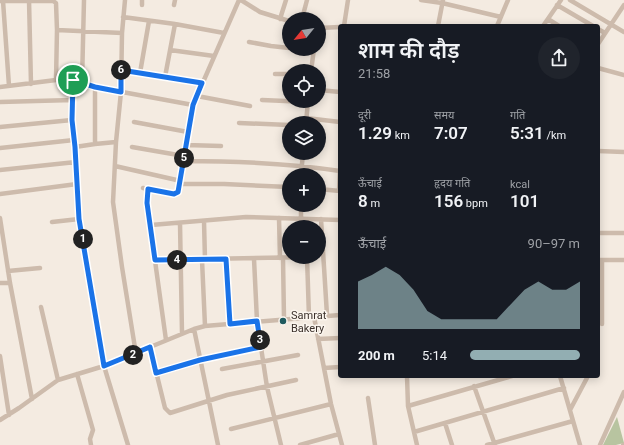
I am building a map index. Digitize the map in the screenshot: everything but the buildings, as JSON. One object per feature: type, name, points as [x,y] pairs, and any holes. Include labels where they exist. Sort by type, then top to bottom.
[{"type":"street","points":[[82,83],[84,0]]},
{"type":"street","points":[[125,0],[122,33],[121,92],[114,166],[114,212],[136,354]]},
{"type":"street","points":[[166,340],[146,188],[174,194],[178,192],[193,105],[240,0],[254,9],[280,19],[286,0]]},
{"type":"street","points":[[304,12],[307,0]]},
{"type":"street","points":[[344,24],[348,0]]},
{"type":"street","points":[[421,0],[443,2],[501,17]]},
{"type":"street","points":[[498,24],[508,0]]},
{"type":"street","points":[[544,24],[561,0]]},
{"type":"street","points":[[570,0],[624,32]]},
{"type":"street","points":[[9,86],[1,1],[55,2],[57,5],[56,80]]},
{"type":"street","points":[[29,1],[31,84]]},
{"type":"street","points":[[438,24],[443,2]]},
{"type":"street","points":[[557,5],[590,24]]},
{"type":"street","points":[[600,41],[624,5]]},
{"type":"street","points":[[123,17],[175,24],[224,33]]},
{"type":"street","points":[[548,19],[556,24]]},
{"type":"street","points":[[140,73],[149,21]]},
{"type":"street","points":[[165,76],[175,24]]},
{"type":"street","points":[[326,28],[338,27]]},
{"type":"street","points":[[57,30],[122,33]]},
{"type":"street","points":[[600,30],[605,33]]},
{"type":"street","points":[[249,42],[282,47]]},
{"type":"street","points":[[170,50],[214,56]]},
{"type":"street","points":[[600,69],[624,75]]},
{"type":"street","points":[[121,70],[202,83]]},
{"type":"street","points":[[275,74],[282,74]]},
{"type":"street","points":[[0,87],[56,80],[73,80],[95,87],[193,105]]},
{"type":"street","points":[[73,80],[72,120],[79,219],[104,366],[128,445]]},
{"type":"street","points":[[94,144],[95,87]]},
{"type":"street","points":[[326,91],[338,92]]},
{"type":"street","points":[[197,96],[250,106]]},
{"type":"street","points":[[0,102],[72,100]]},
{"type":"street","points":[[262,100],[282,101]]},
{"type":"street","points":[[0,126],[72,120]]},
{"type":"street","points":[[134,122],[188,132]]},
{"type":"street","points":[[326,122],[338,122]]},
{"type":"street","points":[[239,123],[282,125]]},
{"type":"street","points":[[0,148],[74,140]]},
{"type":"street","points":[[75,147],[116,142]]},
{"type":"street","points":[[186,145],[221,146]]},
{"type":"street","points":[[132,147],[184,159],[302,165],[338,170]]},
{"type":"street","points":[[600,151],[624,152]]},
{"type":"street","points":[[302,160],[302,168]]},
{"type":"street","points":[[0,170],[76,162]]},
{"type":"street","points":[[114,166],[180,182],[282,187]]},
{"type":"street","points":[[0,194],[77,184]]},
{"type":"street","points":[[326,190],[338,191]]},
{"type":"street","points":[[301,212],[301,218]]},
{"type":"street","points":[[151,225],[246,217],[338,220]]},
{"type":"street","points":[[0,218],[10,283],[32,399]]},
{"type":"street","points":[[279,218],[284,319]]},
{"type":"street","points":[[52,222],[79,219]]},
{"type":"street","points":[[204,220],[205,326]]},
{"type":"street","points":[[180,223],[182,333]]},
{"type":"street","points":[[600,232],[624,233]]},
{"type":"street","points":[[155,260],[281,258]]},
{"type":"street","points":[[226,259],[230,324]]},
{"type":"street","points":[[254,259],[257,321],[267,387],[280,445]]},
{"type":"street","points":[[602,324],[600,260],[624,260]]},
{"type":"street","points":[[307,264],[312,317],[318,338],[331,404],[342,445]]},
{"type":"street","points":[[322,264],[327,315]]},
{"type":"street","points":[[8,271],[40,268]]},
{"type":"street","points":[[0,283],[10,283]]},
{"type":"street","points":[[41,307],[58,380]]},
{"type":"street","points":[[0,420],[58,380],[104,366],[136,354],[194,329],[205,326],[338,315]]},
{"type":"street","points":[[194,329],[218,445]]},
{"type":"street","points":[[318,338],[338,338]]},
{"type":"street","points":[[150,347],[165,408],[168,412],[173,412],[238,392],[296,380]]},
{"type":"street","points":[[156,373],[200,360],[261,347]]},
{"type":"street","points":[[222,369],[298,355]]},
{"type":"street","points":[[0,356],[9,415]]},
{"type":"street","points":[[324,368],[338,367]]},
{"type":"street","points":[[77,374],[93,430],[90,439],[91,445]]},
{"type":"street","points":[[407,378],[408,406],[417,445]]},
{"type":"street","points":[[408,406],[474,386],[494,378]]},
{"type":"street","points":[[561,378],[580,445]]},
{"type":"street","points":[[570,410],[587,378]]},
{"type":"street","points":[[474,386],[494,444]]},
{"type":"street","points":[[414,432],[564,388]]},
{"type":"street","points":[[600,445],[624,392]]},
{"type":"street","points":[[368,398],[375,445]]},
{"type":"street","points":[[231,429],[331,404]]},
{"type":"street","points":[[487,445],[573,421]]},
{"type":"street","points":[[445,423],[452,445]]},
{"type":"street","points":[[300,445],[339,434]]},
{"type":"green space","points":[[617,417],[624,443],[616,445],[603,445]]},
{"type":"place","name":"Samrat Bakery","points":[[283,321]]},
{"type":"route","points":[[121,70],[202,83],[193,105],[181,181],[177,194],[148,189],[147,203],[155,260],[226,259],[230,324],[257,321],[261,347],[200,360],[156,373],[150,347],[104,366],[79,219],[75,147],[72,129],[73,80],[95,87],[121,92],[121,70]]}]
